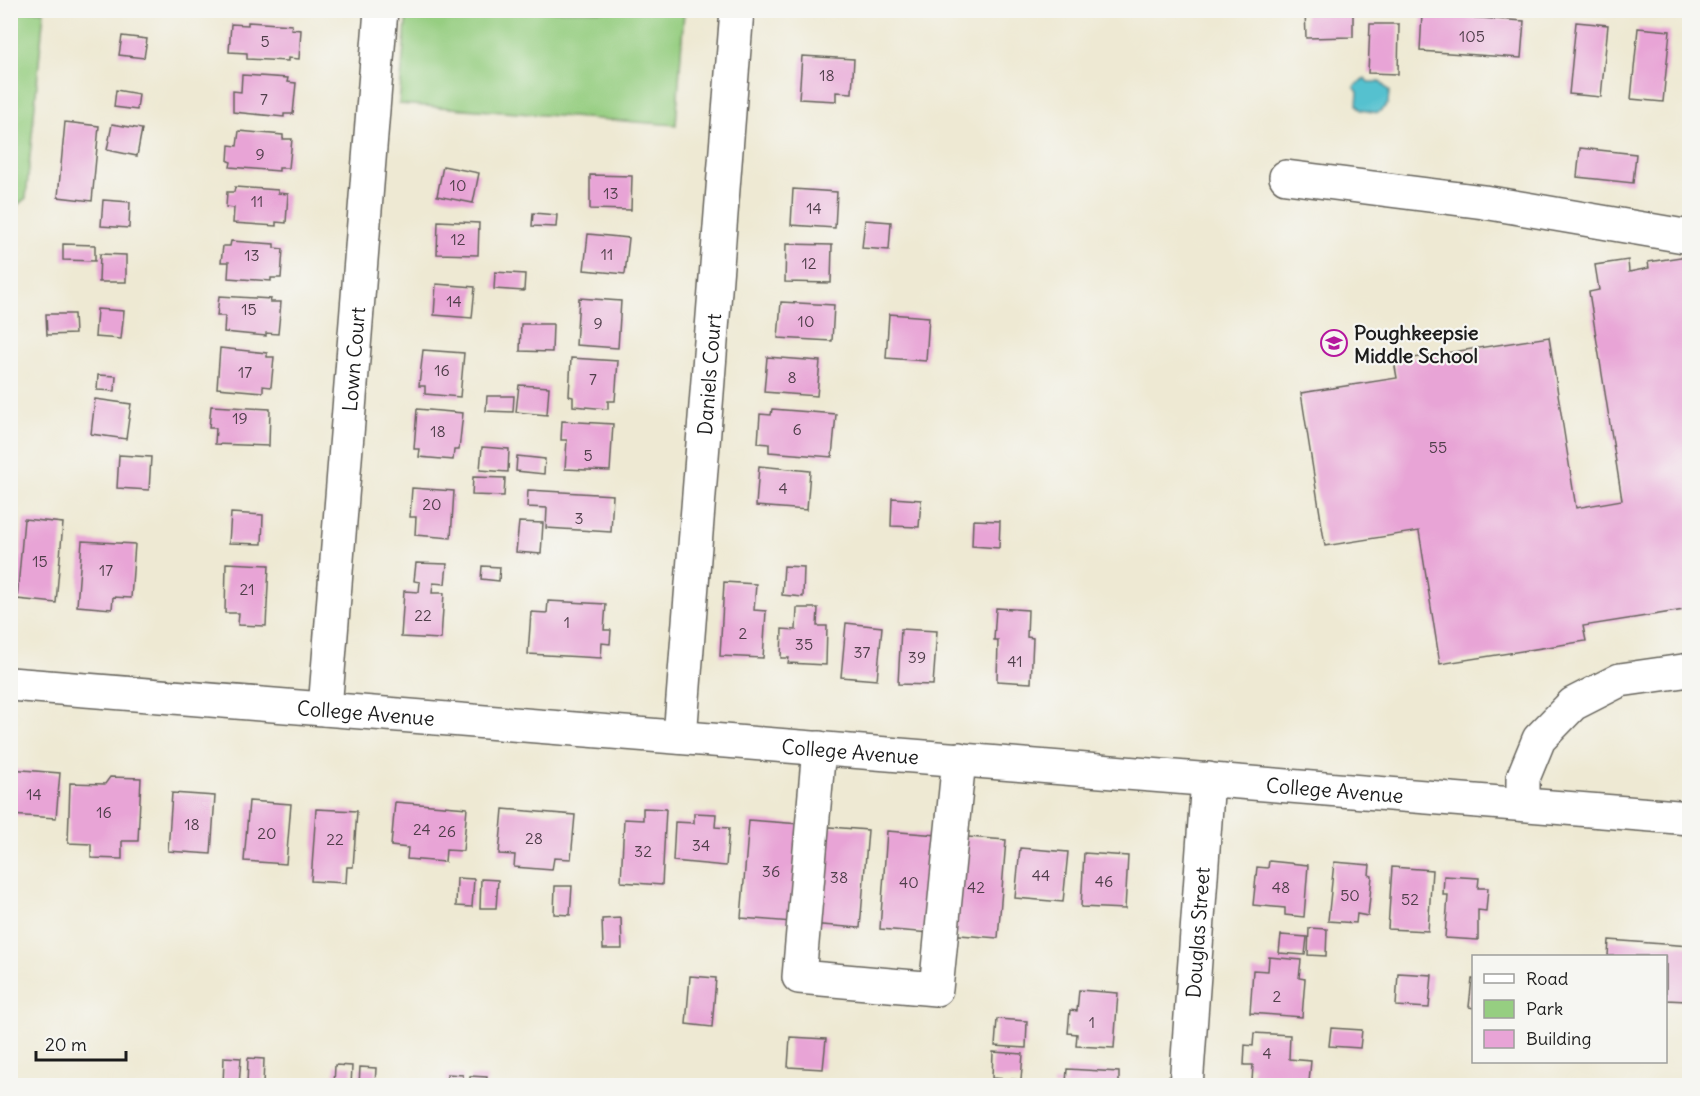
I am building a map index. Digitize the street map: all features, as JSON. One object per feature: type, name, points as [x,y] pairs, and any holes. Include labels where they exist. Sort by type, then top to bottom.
[{"type":"street","name":"Lown Court","points":[[325,709],[381,10]]},
{"type":"street","name":"Daniels Court","points":[[680,737],[737,10]]},
{"type":"street","points":[[1286,177],[1484,202],[1689,237]]},
{"type":"street","points":[[1523,804],[1523,778],[1539,739],[1573,704],[1620,680],[1689,670]]},
{"type":"street","name":"College Avenue","points":[[10,684],[1689,818]]},
{"type":"street","points":[[819,748],[800,977],[936,989],[959,759]]},
{"type":"street","name":"Douglas Street","points":[[1186,1086],[1208,779]]},
{"type":"green space","points":[[11,10],[44,11],[26,198],[11,210]]},
{"type":"green space","points":[[407,11],[684,11],[676,125],[399,104]]},
{"type":"water","points":[[1365,78],[1368,82],[1380,82],[1389,91],[1388,104],[1378,113],[1361,110],[1357,105],[1358,92],[1354,87]]},
{"type":"building","points":[[1305,10],[1353,10],[1353,37],[1306,38]]},
{"type":"building","points":[[1422,14],[1524,21],[1521,58],[1420,51]]},
{"type":"building","points":[[248,22],[292,25],[291,29],[301,30],[299,59],[288,58],[288,61],[247,59],[247,53],[229,52],[231,24],[248,25]]},
{"type":"building","points":[[1576,22],[1608,25],[1601,97],[1569,94]]},
{"type":"building","points":[[1370,24],[1399,24],[1398,74],[1368,73]]},
{"type":"building","points":[[1638,28],[1670,31],[1663,102],[1631,99]]},
{"type":"building","points":[[122,36],[147,39],[144,58],[119,55]]},
{"type":"building","points":[[802,56],[854,59],[852,93],[836,92],[836,101],[799,99]]},
{"type":"building","points":[[242,75],[288,78],[287,82],[296,83],[293,114],[284,114],[284,117],[233,112],[233,91],[241,92]]},
{"type":"building","points":[[116,90],[139,94],[137,110],[114,107]]},
{"type":"building","points":[[65,122],[99,126],[92,201],[58,197]]},
{"type":"building","points":[[112,124],[142,129],[137,156],[107,150]]},
{"type":"building","points":[[239,131],[283,135],[283,139],[292,139],[289,168],[279,168],[279,171],[230,167],[229,145],[237,146]]},
{"type":"building","points":[[1580,148],[1636,154],[1633,183],[1577,177]]},
{"type":"building","points":[[443,166],[479,173],[473,203],[437,196]]},
{"type":"building","points":[[590,175],[632,176],[631,210],[590,209]]},
{"type":"building","points":[[235,187],[278,190],[278,193],[288,194],[286,223],[276,222],[276,226],[233,223],[234,208],[226,207],[227,192],[234,192]]},
{"type":"building","points":[[793,189],[837,192],[835,228],[791,225]]},
{"type":"building","points":[[103,200],[130,202],[129,228],[101,226]]},
{"type":"building","points":[[533,213],[557,215],[556,227],[532,226]]},
{"type":"building","points":[[865,220],[891,222],[889,250],[862,248]]},
{"type":"building","points":[[438,221],[479,223],[478,255],[437,254]]},
{"type":"building","points":[[588,234],[629,238],[625,274],[584,270]]},
{"type":"building","points":[[231,241],[274,244],[274,248],[283,249],[281,278],[271,278],[271,281],[228,278],[229,262],[221,262],[223,246],[230,246]]},
{"type":"building","points":[[63,244],[95,245],[95,261],[63,260]]},
{"type":"building","points":[[786,244],[832,245],[831,283],[785,282]]},
{"type":"building","points":[[100,254],[126,255],[126,282],[99,282]]},
{"type":"building","points":[[1687,256],[1690,274],[1690,609],[1583,626],[1586,641],[1440,664],[1419,531],[1325,546],[1301,393],[1397,378],[1394,361],[1549,337],[1576,508],[1622,500],[1589,292],[1599,290],[1595,265],[1628,260],[1629,272],[1649,268],[1648,262]]},
{"type":"building","points":[[495,272],[525,274],[524,291],[494,289]]},
{"type":"building","points":[[436,284],[475,287],[472,318],[434,315]]},
{"type":"building","points":[[219,296],[271,299],[270,302],[281,302],[278,334],[266,333],[266,336],[224,332],[225,316],[217,316]]},
{"type":"building","points":[[579,298],[621,301],[618,348],[576,345]]},
{"type":"building","points":[[781,302],[834,305],[832,341],[778,338]]},
{"type":"building","points":[[97,309],[124,311],[121,339],[95,337]]},
{"type":"building","points":[[46,314],[74,314],[75,334],[47,335]]},
{"type":"building","points":[[889,314],[929,317],[926,361],[886,358]]},
{"type":"building","points":[[521,324],[553,324],[552,352],[520,351]]},
{"type":"building","points":[[220,348],[267,353],[267,357],[274,357],[271,387],[263,386],[263,392],[217,388]]},
{"type":"building","points":[[423,350],[464,353],[460,397],[425,394],[425,386],[419,386]]},
{"type":"building","points":[[767,357],[820,361],[817,396],[764,392]]},
{"type":"building","points":[[571,358],[618,361],[615,401],[608,401],[608,409],[573,406],[573,397],[569,396]]},
{"type":"building","points":[[98,375],[116,376],[115,391],[97,390]]},
{"type":"building","points":[[519,385],[549,387],[547,415],[516,412]]},
{"type":"building","points":[[487,396],[514,396],[513,412],[486,411]]},
{"type":"building","points":[[95,399],[131,404],[126,439],[91,434]]},
{"type":"building","points":[[211,406],[270,409],[269,446],[215,444],[216,428],[209,428]]},
{"type":"building","points":[[417,409],[463,413],[459,450],[454,450],[453,460],[419,457],[420,449],[414,449]]},
{"type":"building","points":[[772,409],[836,414],[832,457],[769,452],[769,444],[758,443],[760,414],[771,415]]},
{"type":"building","points":[[562,421],[613,424],[610,471],[565,469],[567,440],[561,440]]},
{"type":"building","points":[[482,447],[509,449],[508,472],[480,470]]},
{"type":"building","points":[[119,455],[151,457],[149,490],[117,488]]},
{"type":"building","points":[[517,456],[545,459],[544,474],[516,471]]},
{"type":"building","points":[[759,466],[810,471],[807,510],[756,506]]},
{"type":"building","points":[[473,477],[505,478],[504,496],[472,495]]},
{"type":"building","points":[[412,488],[454,491],[451,538],[415,535],[416,517],[410,517]]},
{"type":"building","points":[[528,490],[613,495],[611,532],[546,528],[547,508],[527,507]]},
{"type":"building","points":[[892,498],[921,500],[919,527],[891,526]]},
{"type":"building","points":[[231,513],[263,515],[262,544],[229,543]]},
{"type":"building","points":[[24,519],[63,523],[56,603],[17,599]]},
{"type":"building","points":[[973,520],[1000,521],[999,548],[972,546]]},
{"type":"building","points":[[519,522],[543,523],[541,554],[516,552]]},
{"type":"building","points":[[82,541],[135,544],[131,598],[113,597],[112,609],[77,606]]},
{"type":"building","points":[[226,563],[269,565],[266,626],[238,625],[239,613],[225,613]]},
{"type":"building","points":[[416,563],[447,564],[445,584],[433,583],[432,593],[444,593],[441,639],[401,637],[404,591],[419,592],[420,582],[414,581]]},
{"type":"building","points":[[482,566],[500,567],[499,581],[481,579]]},
{"type":"building","points":[[784,566],[804,567],[803,597],[782,595]]},
{"type":"building","points":[[724,582],[756,584],[754,610],[766,611],[763,658],[720,656]]},
{"type":"building","points":[[548,601],[606,604],[604,630],[611,630],[610,644],[602,643],[601,658],[528,654],[531,612],[547,613]]},
{"type":"building","points":[[797,608],[818,608],[817,626],[827,626],[826,665],[788,663],[789,658],[781,658],[782,629],[796,630]]},
{"type":"building","points":[[996,608],[1028,610],[1027,637],[1033,638],[1031,683],[997,681],[998,640],[994,640]]},
{"type":"building","points":[[846,623],[882,627],[877,680],[841,677]]},
{"type":"building","points":[[901,629],[937,631],[933,685],[898,684]]},
{"type":"building","points":[[10,769],[60,773],[56,818],[10,815]]},
{"type":"building","points":[[110,777],[141,778],[138,841],[122,841],[122,859],[91,858],[91,844],[68,843],[70,783],[105,784]]},
{"type":"building","points":[[172,793],[215,796],[211,854],[168,851]]},
{"type":"building","points":[[249,801],[291,804],[286,864],[244,861]]},
{"type":"building","points":[[395,802],[467,808],[463,851],[446,850],[445,862],[407,859],[408,848],[391,846]]},
{"type":"building","points":[[643,808],[666,809],[662,885],[621,882],[624,819],[643,820]]},
{"type":"building","points":[[316,809],[357,811],[353,867],[347,867],[346,883],[311,881]]},
{"type":"building","points":[[503,809],[575,815],[571,859],[554,858],[552,870],[514,867],[515,855],[499,854]]},
{"type":"building","points":[[694,813],[716,814],[715,827],[729,828],[726,866],[673,861],[675,822],[694,823]]},
{"type":"building","points":[[749,820],[800,824],[792,922],[741,918]]},
{"type":"building","points":[[817,826],[868,830],[860,928],[809,924]]},
{"type":"building","points":[[887,831],[938,835],[931,933],[880,929]]},
{"type":"building","points":[[955,836],[1006,840],[998,938],[947,934]]},
{"type":"building","points":[[1020,848],[1068,852],[1063,902],[1015,898]]},
{"type":"building","points":[[1084,853],[1128,856],[1125,909],[1081,907]]},
{"type":"building","points":[[1269,861],[1308,865],[1304,917],[1285,915],[1285,908],[1253,905],[1257,867],[1268,868]]},
{"type":"building","points":[[1334,862],[1370,865],[1369,875],[1372,876],[1368,916],[1357,914],[1356,923],[1328,921]]},
{"type":"building","points":[[1392,867],[1432,870],[1428,931],[1388,929]]},
{"type":"building","points":[[1444,876],[1479,878],[1478,888],[1488,888],[1486,911],[1478,910],[1478,940],[1445,938],[1448,895],[1443,895]]},
{"type":"building","points":[[457,878],[474,879],[472,907],[456,906]]},
{"type":"building","points":[[481,879],[498,880],[496,908],[480,908]]},
{"type":"building","points":[[555,886],[572,886],[570,915],[554,914]]},
{"type":"building","points":[[621,918],[622,949],[603,949],[602,919]]},
{"type":"building","points":[[1309,928],[1327,929],[1326,956],[1308,955]]},
{"type":"building","points":[[1281,935],[1307,937],[1305,955],[1279,953]]},
{"type":"building","points":[[1609,940],[1690,946],[1687,1001],[1667,1000],[1667,955],[1608,955]]},
{"type":"building","points":[[1269,957],[1301,960],[1299,978],[1305,979],[1302,1017],[1250,1013],[1253,970],[1268,971]]},
{"type":"building","points":[[1398,973],[1432,975],[1429,1008],[1396,1006]]},
{"type":"building","points":[[690,976],[716,978],[712,1027],[686,1024]]},
{"type":"building","points":[[1472,979],[1472,1008],[1469,1007]]},
{"type":"building","points":[[1079,990],[1118,993],[1114,1048],[1076,1046],[1077,1034],[1068,1033],[1070,1010],[1077,1011]]},
{"type":"building","points":[[997,1019],[1027,1021],[1026,1048],[995,1046]]},
{"type":"building","points":[[1331,1028],[1362,1030],[1360,1048],[1329,1046]]},
{"type":"building","points":[[1254,1033],[1290,1035],[1289,1059],[1311,1061],[1309,1082],[1288,1080],[1287,1084],[1252,1082],[1253,1065],[1244,1065],[1245,1045],[1253,1046]]},
{"type":"building","points":[[790,1037],[826,1039],[823,1069],[788,1067]]},
{"type":"building","points":[[993,1052],[1023,1054],[1021,1080],[992,1078]]},
{"type":"building","points":[[224,1057],[241,1058],[239,1086],[223,1086]]},
{"type":"building","points":[[248,1058],[264,1059],[263,1086],[247,1086]]},
{"type":"building","points":[[335,1065],[352,1066],[351,1086],[334,1086]]},
{"type":"building","points":[[360,1067],[376,1068],[375,1086],[359,1086]]},
{"type":"building","points":[[1067,1069],[1119,1072],[1119,1086],[1053,1086],[1053,1082],[1066,1083]]},
{"type":"building","points":[[447,1074],[463,1075],[463,1086],[446,1086]]},
{"type":"building","points":[[470,1076],[487,1077],[486,1086],[470,1086]]},
{"type":"place","name":"Poughkeepsie Middle School","points":[[1334,343]]}]
